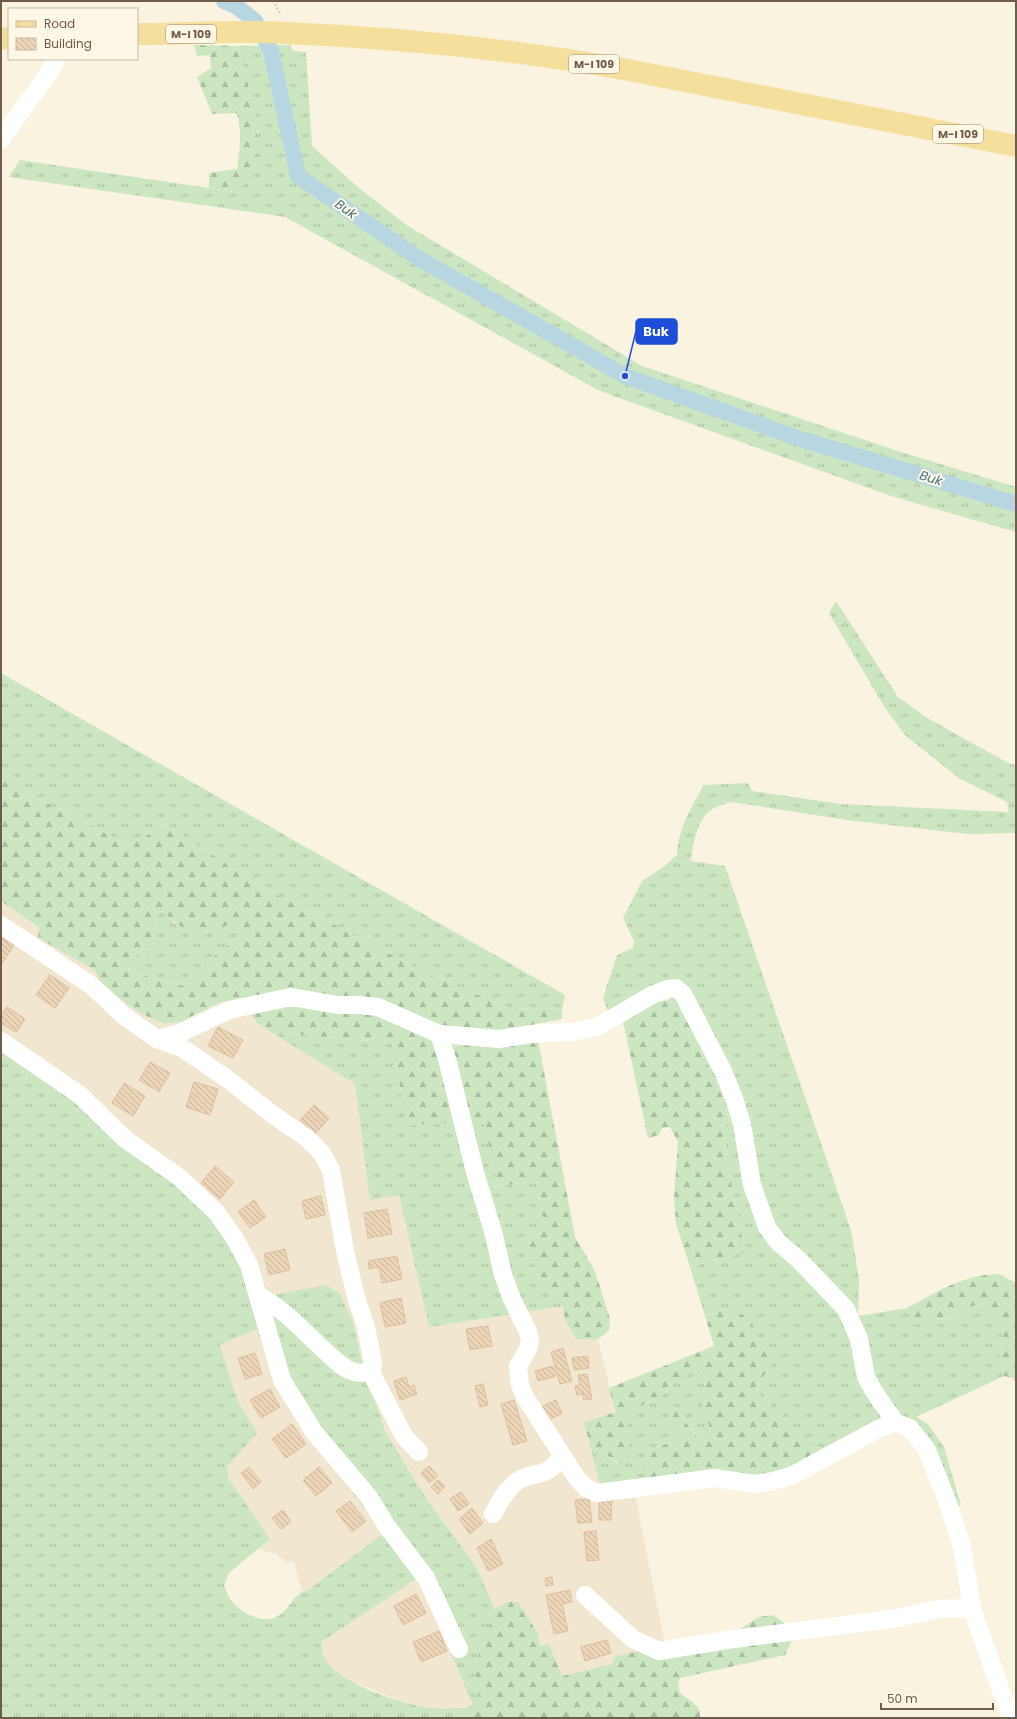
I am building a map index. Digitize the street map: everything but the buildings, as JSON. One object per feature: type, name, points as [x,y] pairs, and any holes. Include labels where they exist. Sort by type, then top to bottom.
[{"type":"main road","name":"M-I 109","points":[[138,34],[284,32],[440,43],[573,60],[1016,146]]},
{"type":"street","points":[[1,139],[47,76],[55,60]]},
{"type":"street","points":[[1,925],[91,985],[124,1016],[157,1039],[182,1048],[226,1078],[276,1117],[307,1138],[322,1153],[331,1170],[345,1251],[356,1297],[366,1327],[373,1364],[370,1371]]},
{"type":"street","points":[[157,1039],[180,1033],[229,1010],[291,997],[338,1006],[360,1005],[378,1007],[439,1034],[499,1039],[539,1033],[574,1032],[599,1026],[652,995],[667,989],[676,988],[683,994],[723,1071],[735,1101],[742,1124],[752,1185],[767,1227],[778,1242],[798,1259],[846,1309],[859,1339],[866,1377],[873,1390],[895,1422],[910,1428],[927,1450],[948,1503],[962,1547],[972,1608],[986,1652],[1008,1710],[1014,1718]]},
{"type":"street","points":[[439,1034],[447,1059],[475,1172],[494,1235],[503,1275],[512,1299],[528,1332],[530,1340],[528,1349],[518,1366],[520,1385],[525,1397],[562,1456],[576,1477],[586,1488],[597,1493],[715,1478],[755,1484],[793,1475],[878,1429],[895,1422]]},
{"type":"street","points":[[1,1041],[80,1095],[125,1139],[179,1177],[200,1195],[217,1213],[235,1238],[249,1265],[282,1380],[314,1432],[369,1497],[386,1525],[426,1578],[459,1649]]},
{"type":"street","points":[[258,1296],[282,1311],[339,1363],[352,1372],[370,1371]]},
{"type":"street","points":[[370,1371],[375,1377],[404,1436],[419,1452]]},
{"type":"street","points":[[493,1514],[505,1493],[515,1482],[546,1472],[555,1466],[562,1456]]},
{"type":"street","points":[[585,1595],[633,1639],[659,1651],[727,1640],[892,1619],[938,1609],[972,1608]]},
{"type":"shaded area","points":[[1,901],[39,929],[38,938],[95,970],[100,982],[128,1005],[150,1018],[199,1012],[218,1003],[241,998],[257,1023],[355,1084],[370,1199],[399,1195],[429,1327],[564,1306],[565,1320],[576,1339],[598,1339],[616,1412],[584,1422],[600,1486],[632,1479],[665,1645],[612,1664],[562,1676],[549,1644],[540,1646],[537,1632],[507,1602],[495,1609],[477,1568],[424,1495],[385,1431],[361,1357],[353,1322],[253,1299],[1,1049]]},
{"type":"shaded area","points":[[257,1329],[274,1379],[300,1426],[371,1516],[383,1535],[308,1590],[302,1591],[294,1562],[287,1563],[276,1554],[259,1549],[270,1539],[229,1479],[227,1467],[257,1433],[238,1402],[220,1345]]},
{"type":"shaded area","points":[[416,1579],[434,1613],[458,1667],[473,1705],[467,1708],[431,1708],[404,1703],[338,1675],[326,1661],[321,1642]]},
{"type":"green space","points":[[194,45],[237,46],[251,93],[257,129],[255,162],[250,176],[236,192],[209,188],[209,173],[237,169],[240,148],[240,127],[237,113],[212,114],[197,77],[211,68],[210,55],[197,56]]},
{"type":"green space","points":[[290,45],[293,51],[306,52],[312,146],[359,188],[408,226],[642,366],[901,452],[1016,487],[1016,532],[891,496],[600,391],[285,217],[9,177],[20,160],[236,192],[258,133],[248,84],[237,46]]},
{"type":"green space","points":[[836,601],[898,697],[929,719],[1008,763],[1016,765],[1016,833],[967,834],[847,820],[731,802],[716,807],[704,817],[697,831],[691,861],[725,866],[851,1230],[859,1280],[858,1316],[907,1308],[912,1324],[958,1316],[966,1308],[982,1303],[990,1315],[1003,1327],[1000,1359],[1004,1376],[916,1417],[928,1424],[944,1447],[961,1505],[954,1507],[933,1450],[882,1417],[879,1422],[827,1453],[825,1447],[808,1448],[783,1415],[757,1391],[758,1383],[761,1378],[772,1370],[762,1343],[754,1334],[752,1321],[724,1309],[705,1316],[690,1267],[745,1252],[729,1172],[724,1135],[729,1118],[722,1096],[679,1006],[669,1000],[672,983],[608,1012],[603,998],[617,955],[633,948],[634,941],[623,918],[642,881],[666,865],[677,855],[683,827],[690,810],[704,785],[748,783],[752,791],[841,804],[1009,812],[1007,802],[960,779],[905,735],[885,708],[829,613]]},
{"type":"green space","points":[[1,673],[565,995],[562,1009],[509,1008],[432,976],[264,888],[166,825],[129,845],[1,780]]},
{"type":"green space","points":[[1,780],[129,845],[166,825],[264,888],[432,976],[509,1008],[562,1009],[562,1019],[535,1024],[575,1237],[595,1271],[610,1319],[609,1331],[598,1339],[576,1339],[565,1320],[562,1297],[540,1285],[529,1237],[546,1230],[536,1181],[499,1186],[483,1121],[407,1125],[392,1043],[271,1032],[257,1023],[241,998],[218,1003],[180,1022],[164,1023],[150,1018],[128,1005],[100,982],[95,970],[38,938],[39,928],[1,901]],"holes":[[[164,911],[172,920],[188,930],[196,931],[204,931],[234,924],[242,935],[219,951],[192,982],[183,986],[132,972],[128,969],[129,958],[148,953],[151,948],[157,913]]]},
{"type":"green space","points":[[165,911],[174,923],[206,931],[234,924],[242,935],[219,951],[192,982],[183,986],[132,972],[128,968],[129,958],[148,953],[152,944],[157,913]]},
{"type":"green space","points":[[669,1000],[679,1006],[722,1096],[729,1119],[724,1136],[729,1172],[745,1252],[690,1267],[676,1224],[674,1199],[678,1142],[670,1127],[662,1128],[659,1135],[648,1138],[623,1021],[656,1002]]},
{"type":"green space","points":[[271,1032],[392,1043],[407,1125],[483,1120],[499,1186],[536,1181],[546,1230],[529,1237],[540,1285],[562,1297],[564,1306],[429,1327],[399,1195],[370,1200],[355,1084]]},
{"type":"green space","points":[[1,1049],[74,1097],[175,1180],[231,1240],[253,1299],[326,1285],[340,1294],[353,1322],[361,1357],[385,1431],[424,1495],[477,1568],[495,1609],[474,1667],[479,1700],[473,1705],[434,1613],[416,1579],[321,1642],[327,1662],[346,1678],[359,1685],[390,1698],[419,1706],[430,1708],[467,1708],[467,1718],[1,1718]],"holes":[[[257,1329],[274,1379],[300,1426],[371,1516],[383,1534],[308,1590],[299,1594],[278,1616],[266,1619],[253,1616],[240,1609],[230,1599],[224,1586],[229,1573],[270,1539],[229,1479],[227,1467],[257,1433],[238,1402],[220,1345]]]},
{"type":"green space","points":[[999,1274],[1016,1283],[1016,1383],[1013,1378],[1004,1376],[1002,1371],[1000,1352],[1003,1327],[990,1315],[982,1303],[966,1308],[958,1316],[912,1324],[907,1308],[951,1285],[974,1277]]},
{"type":"green space","points":[[724,1309],[734,1309],[752,1321],[759,1339],[769,1346],[772,1370],[761,1378],[757,1391],[783,1415],[808,1448],[825,1447],[827,1453],[779,1474],[646,1482],[646,1462],[649,1456],[660,1447],[685,1438],[672,1425],[670,1416],[676,1410],[698,1438],[706,1439],[711,1435],[709,1425],[702,1410],[705,1375],[695,1371],[673,1384],[663,1395],[632,1410],[626,1418],[630,1457],[624,1463],[619,1463],[590,1445],[584,1422],[616,1412],[609,1388],[714,1346],[705,1316]]},
{"type":"green space","points":[[694,1371],[705,1375],[702,1410],[709,1425],[711,1435],[706,1439],[699,1438],[676,1410],[685,1438],[657,1447],[646,1482],[632,1479],[600,1486],[590,1445],[618,1463],[630,1457],[626,1418],[632,1410],[663,1395],[673,1384]]},
{"type":"green space","points":[[507,1602],[518,1602],[537,1632],[540,1646],[549,1644],[562,1676],[612,1664],[616,1656],[740,1629],[759,1617],[773,1615],[782,1621],[794,1636],[785,1655],[680,1678],[678,1685],[681,1693],[695,1704],[700,1712],[700,1718],[467,1718],[467,1708],[479,1700],[474,1667],[495,1609]]},
{"type":"waterway","name":"Buk","points":[[224,1],[236,6],[255,21],[271,51],[298,176],[418,258],[625,376],[797,438],[1016,504]]},
{"type":"place","name":"Buk","points":[[625,376]]}]
